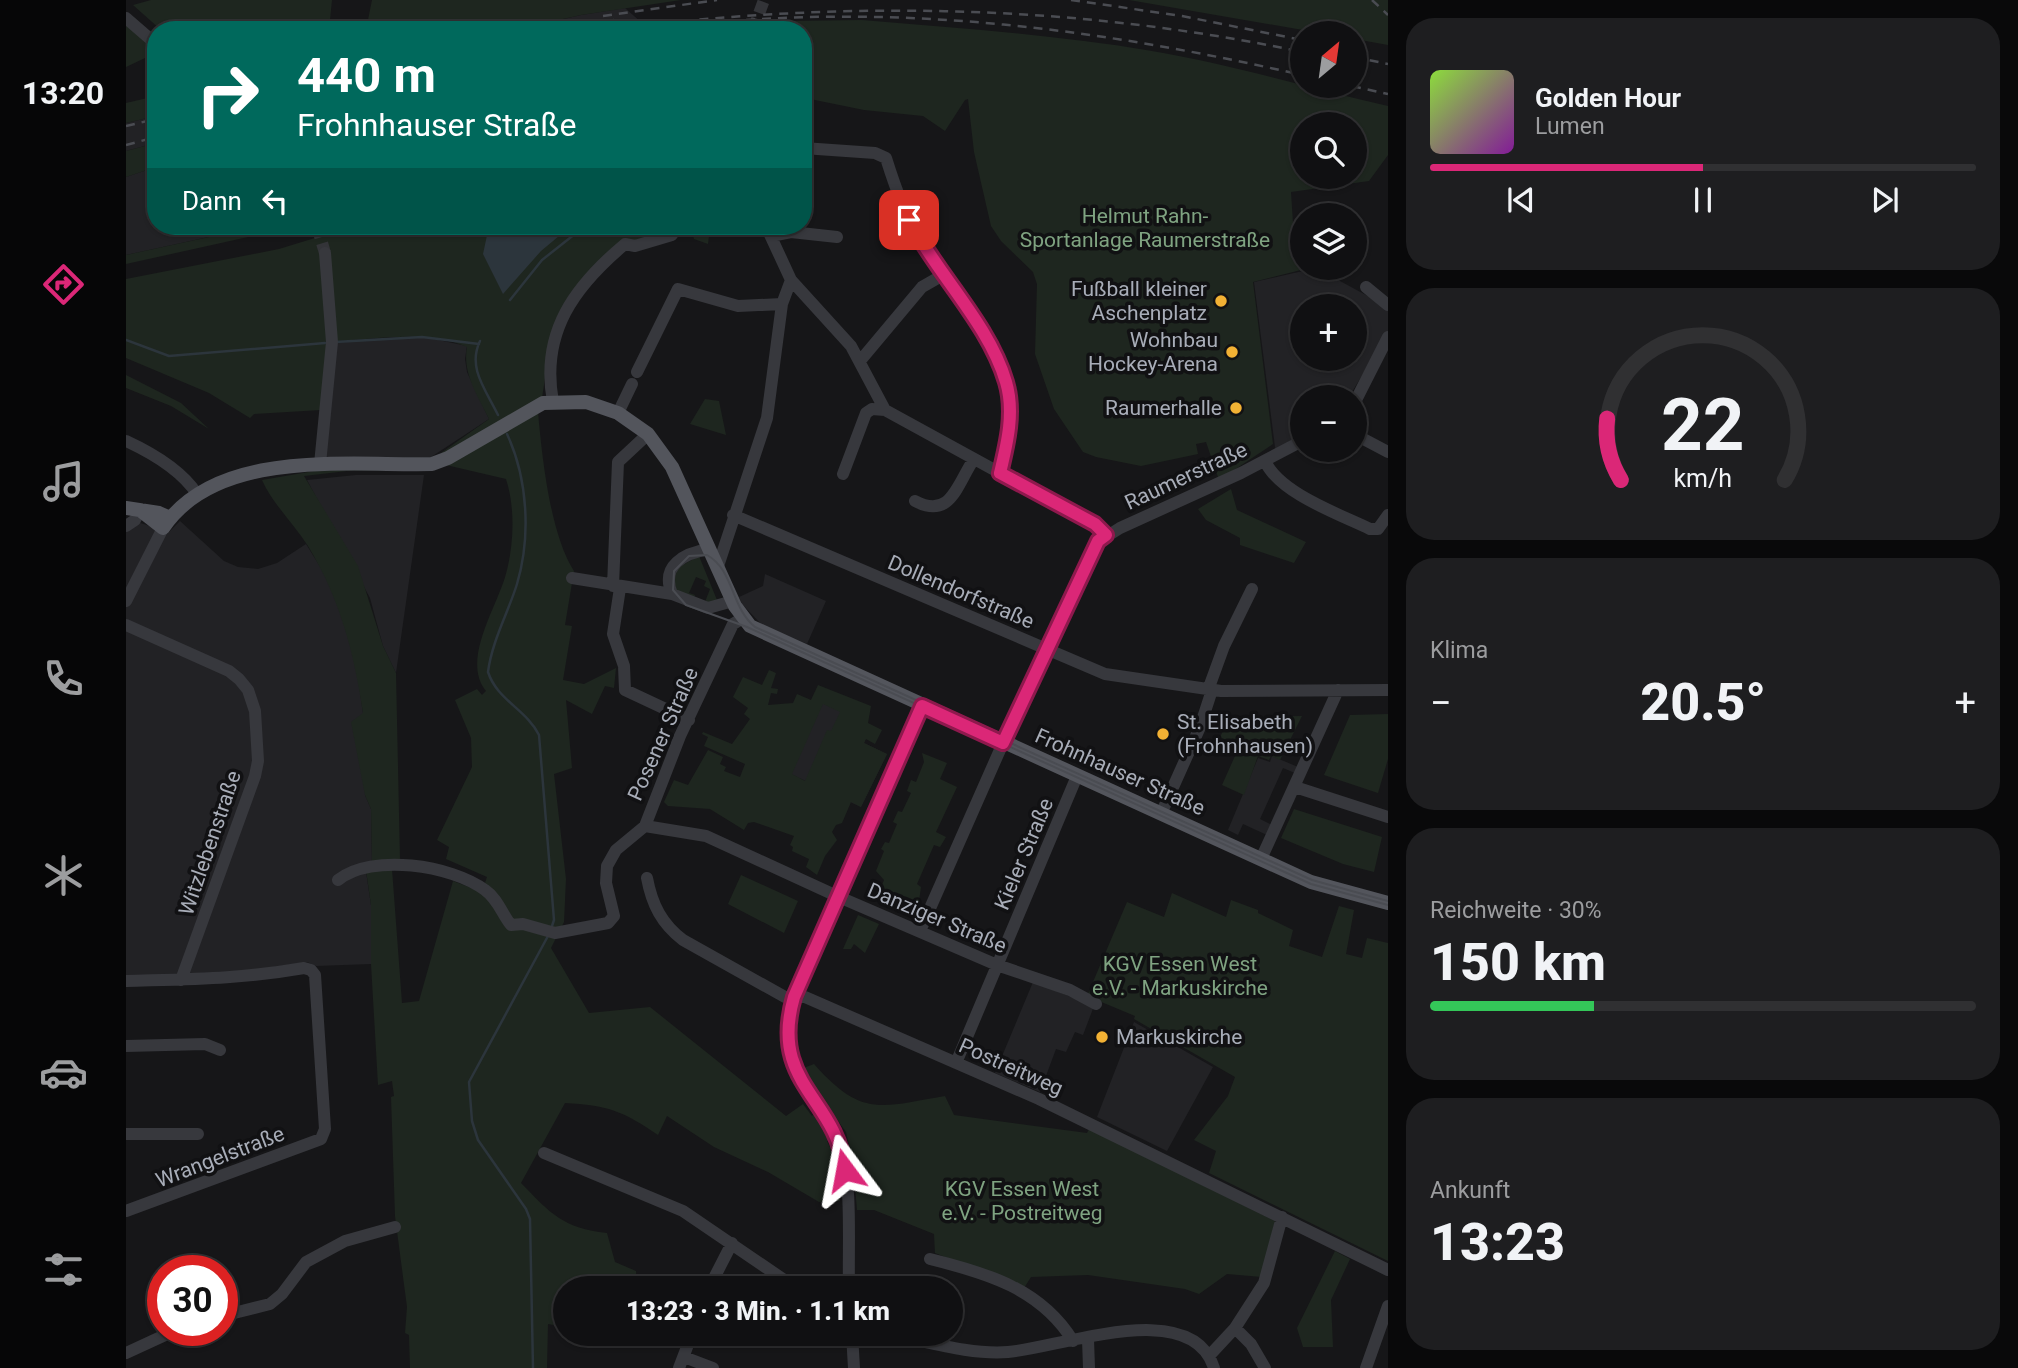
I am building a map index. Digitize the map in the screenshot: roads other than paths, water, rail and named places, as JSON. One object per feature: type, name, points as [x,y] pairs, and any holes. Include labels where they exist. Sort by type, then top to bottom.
[{"type":"main road","name":"Frohnhauser Straße","points":[[553,401],[586,402],[618,412],[648,435],[672,467],[733,601],[743,618],[754,628],[1331,890],[1388,903]]},
{"type":"main road","points":[[133,509],[166,523],[197,494],[243,475],[320,464],[432,464],[448,458],[526,411],[553,401]]},
{"type":"street","points":[[126,18],[147,36]]},
{"type":"street","points":[[812,149],[875,153],[886,158],[909,220],[980,328],[1007,384],[1010,433],[1000,473]]},
{"type":"street","points":[[812,234],[837,237]]},
{"type":"street","points":[[553,401],[550,386],[553,345],[583,283],[625,244],[635,246],[672,235]]},
{"type":"street","points":[[771,235],[791,280],[841,334],[860,361],[885,410]]},
{"type":"street","points":[[320,464],[332,342],[325,253]]},
{"type":"street","points":[[860,361],[922,287],[943,275]]},
{"type":"street","points":[[718,566],[727,534],[738,517],[767,418],[782,304],[791,280]]},
{"type":"street","points":[[1366,287],[1388,305]]},
{"type":"street","points":[[618,412],[678,289],[738,306],[782,304]]},
{"type":"street","points":[[1364,385],[1388,337]]},
{"type":"street","points":[[843,474],[866,413],[872,409],[885,410],[1095,524],[1106,535],[1098,541],[1003,743],[920,931]]},
{"type":"street","points":[[648,435],[618,462],[617,587],[613,634],[624,667],[625,690],[689,720]]},
{"type":"street","points":[[126,441],[172,467],[188,480],[197,494]]},
{"type":"street","points":[[1367,441],[1388,452]]},
{"type":"street","name":"Raumerstraße","points":[[1106,535],[1290,447]]},
{"type":"street","points":[[915,501],[930,508],[942,506],[953,495],[974,459]]},
{"type":"street","points":[[1265,461],[1270,472],[1289,488],[1370,529],[1382,526],[1388,515]]},
{"type":"street","points":[[126,526],[135,520],[133,509]]},
{"type":"street","name":"Dollendorfstraße","points":[[738,517],[1105,674],[1210,690],[1388,690]]},
{"type":"street","points":[[126,601],[166,523]]},
{"type":"street","points":[[701,533],[727,534]]},
{"type":"street","points":[[672,594],[669,579],[675,562],[688,553],[709,549]]},
{"type":"street","points":[[572,578],[672,594],[708,608],[733,601]]},
{"type":"street","points":[[1161,814],[1200,727],[1224,646],[1252,589]]},
{"type":"street","name":"Posener Straße","points":[[338,880],[350,871],[394,864],[445,873],[486,890],[511,925],[523,924],[550,933],[593,928],[613,920],[606,883],[607,866],[616,850],[645,826],[651,806],[733,624],[743,618]]},
{"type":"street","name":"Witzlebenstraße","points":[[126,625],[229,671],[248,690],[255,711],[258,761],[255,776],[181,980]]},
{"type":"street","points":[[1261,859],[1338,690]]},
{"type":"street","points":[[848,1276],[842,1147],[832,1125],[794,1069],[788,1044],[788,1023],[794,997],[922,706]]},
{"type":"street","name":"Kieler Straße","points":[[957,1063],[1077,776]]},
{"type":"street","points":[[1295,787],[1388,817]]},
{"type":"street","name":"Danziger Straße","points":[[645,826],[706,836],[839,897],[998,965],[1070,990],[1096,1004]]},
{"type":"street","name":"Postreitweg","points":[[647,878],[653,902],[669,929],[683,940],[785,997],[805,997],[957,1063],[1388,1270]]},
{"type":"street","name":"Wrangelstraße","points":[[126,1211],[321,1139],[324,1134],[315,975],[312,970],[304,968],[220,980],[181,980]]},
{"type":"street","points":[[126,981],[181,980]]},
{"type":"street","points":[[126,1046],[205,1044],[219,1050]]},
{"type":"street","points":[[126,1134],[198,1134]]},
{"type":"street","points":[[544,1153],[667,1202],[779,1276]]},
{"type":"street","points":[[958,1346],[994,1352],[1157,1329],[1191,1339],[1211,1362],[1264,1283],[1282,1217]]},
{"type":"street","points":[[238,1312],[270,1304],[282,1294],[306,1262],[345,1241],[395,1227]]},
{"type":"street","points":[[715,1276],[732,1243]]},
{"type":"street","points":[[930,1259],[973,1269],[1011,1283],[1049,1311],[1073,1341]]},
{"type":"street","points":[[1366,1368],[1388,1306]]},
{"type":"street","points":[[1235,1328],[1251,1344],[1265,1368]]},
{"type":"street","points":[[1088,1339],[1089,1368]]},
{"type":"street","points":[[126,1353],[147,1343]]},
{"type":"street","points":[[853,1346],[854,1368]]},
{"type":"street","points":[[681,1362],[713,1368]]},
{"type":"waterway","points":[[510,300],[542,260],[574,235]]},
{"type":"waterway","points":[[335,342],[422,337],[479,344]]},
{"type":"waterway","points":[[126,340],[169,356],[325,343]]},
{"type":"waterway","points":[[480,341],[477,370],[498,415]]},
{"type":"waterway","points":[[507,434],[523,489],[526,528],[517,584],[488,672],[498,690],[534,726],[539,735],[554,920],[552,926]]},
{"type":"waterway","points":[[533,1368],[530,1219],[526,1209],[478,1140],[472,1121],[469,1082],[548,936]]},
{"type":"tunnel","points":[[756,21],[764,0]]},
{"type":"tunnel","points":[[320,235],[325,253]]},
{"type":"tram line","points":[[1388,901],[1312,880],[755,627],[741,610],[723,570],[707,555],[689,556],[674,571],[673,590],[686,605],[747,627],[1311,884],[1388,905]]},
{"type":"railway","points":[[603,16],[717,0]]},
{"type":"railway","points":[[1071,0],[1182,16],[1290,38]]},
{"type":"railway","points":[[1372,0],[1388,15]]},
{"type":"railway","points":[[682,21],[779,14],[954,11],[1128,24],[1290,50]]},
{"type":"railway","points":[[746,20],[887,17],[1026,27],[1164,47],[1290,72]]},
{"type":"railway","points":[[609,21],[614,20]]},
{"type":"railway","points":[[1367,60],[1388,64]]},
{"type":"railway","points":[[1367,89],[1388,94]]},
{"type":"railway","points":[[126,126],[147,121]]},
{"type":"railway","points":[[126,145],[147,139]]},
{"type":"place","name":"Fußball kleiner Aschenplatz","points":[[1221,301]]},
{"type":"place","name":"Wohnbau Hockey-Arena","points":[[1232,352]]},
{"type":"place","name":"Raumerhalle","points":[[1236,408]]},
{"type":"place","name":"St. Elisabeth (Frohnhausen)","points":[[1163,734]]},
{"type":"place","name":"Markuskirche","points":[[1102,1037]]},
{"type":"park label","name":"Helmut Rahn- Sportanlage Raumerstraße","points":[[1145,228]]},
{"type":"park label","name":"KGV Essen West e.V. - Markuskirche","points":[[1180,976]]},
{"type":"park label","name":"KGV Essen West e.V. - Postreitweg","points":[[1022,1201]]}]
